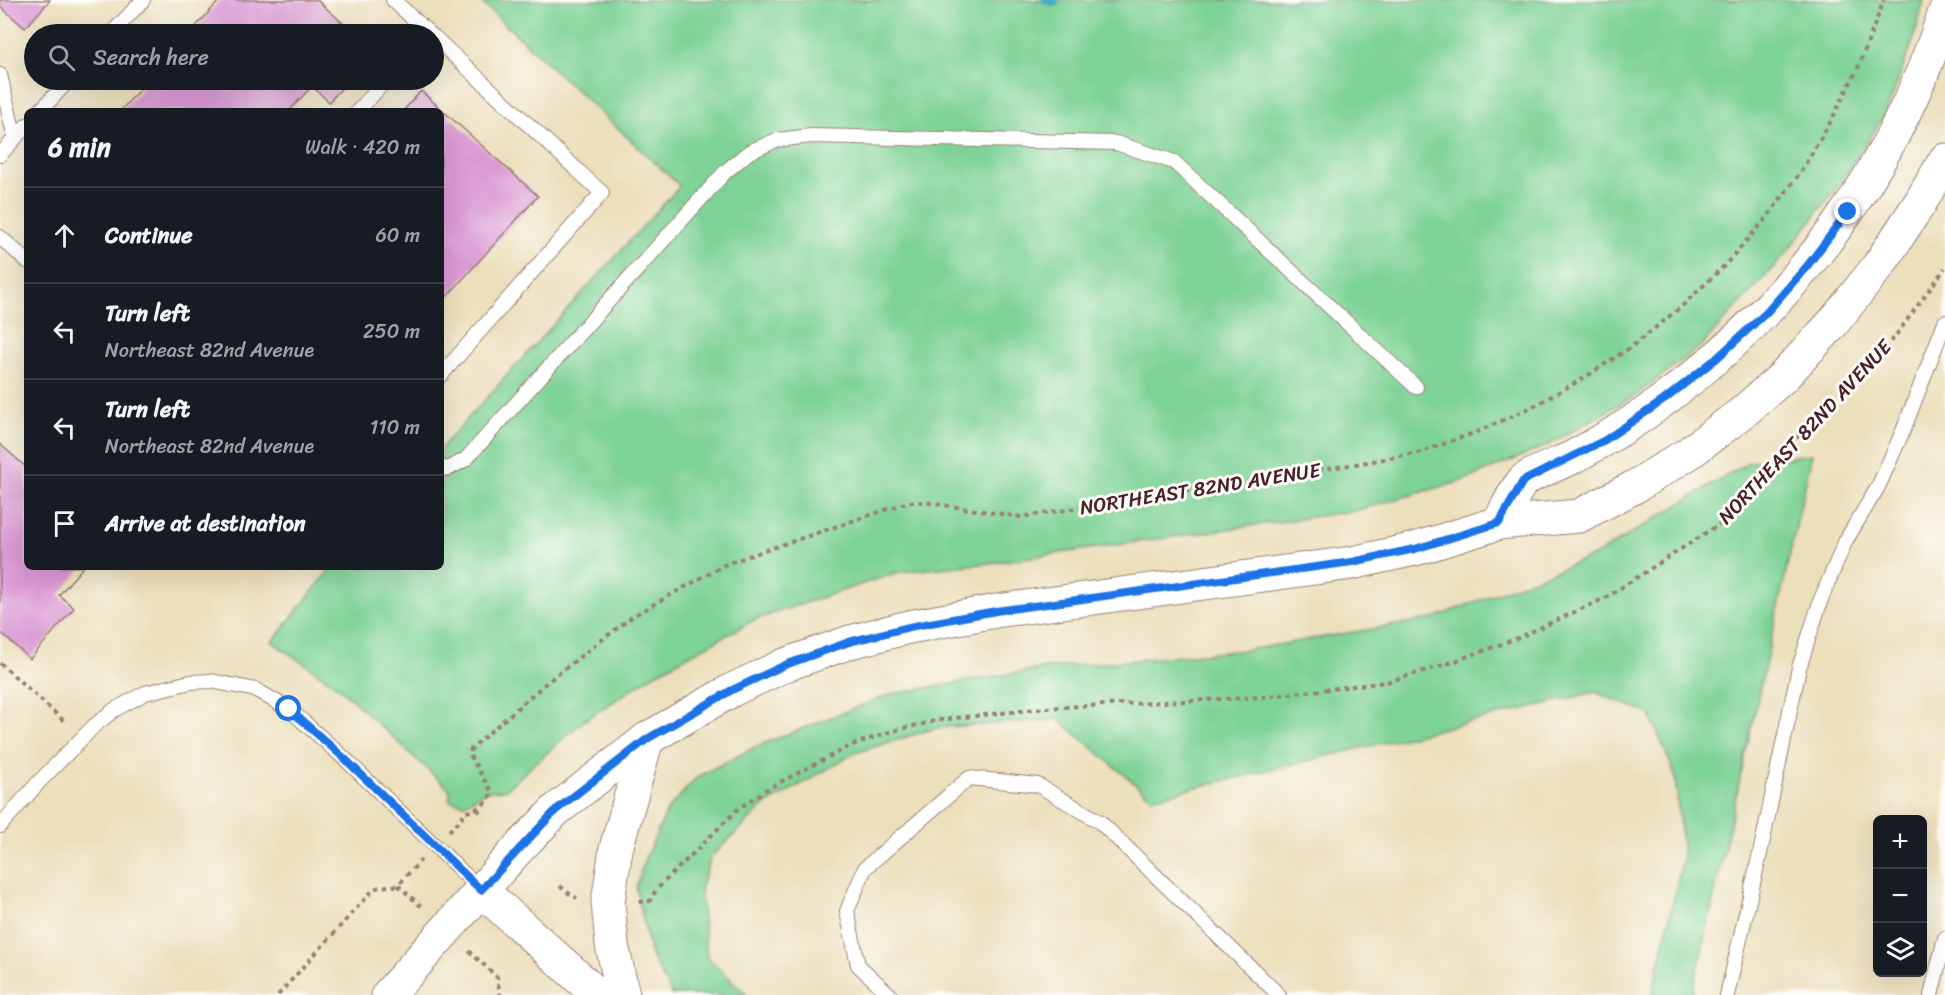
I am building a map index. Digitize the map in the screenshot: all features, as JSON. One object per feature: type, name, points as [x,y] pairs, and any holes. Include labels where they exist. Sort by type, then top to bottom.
[{"type":"main road","points":[[1499,523],[1523,481],[1605,440],[1664,400],[1717,358],[1767,312],[1808,265],[1848,212],[1881,158],[1930,58],[1945,12]]},
{"type":"main road","points":[[388,995],[556,810],[647,739],[732,690],[785,665],[849,642],[909,627],[996,611],[1352,562],[1415,549],[1499,523],[1579,516],[1636,486],[1742,413],[1783,377],[1833,323],[1880,265],[1920,204],[1945,160]]},
{"type":"main road","points":[[623,995],[612,945],[608,902],[616,849],[647,739]]},
{"type":"main road","points":[[481,890],[598,995]]},
{"type":"lane","points":[[120,24],[142,0]]},
{"type":"lane","points":[[393,0],[418,24]]},
{"type":"lane","points":[[444,48],[602,193],[444,372]]},
{"type":"lane","points":[[0,75],[15,138]]},
{"type":"lane","points":[[43,108],[60,90]]},
{"type":"lane","points":[[361,108],[377,90]]},
{"type":"lane","points":[[0,155],[24,128]]},
{"type":"lane","points":[[444,468],[448,469],[466,459],[725,172],[749,152],[777,140],[811,136],[1116,143],[1174,162],[1416,387]]},
{"type":"lane","points":[[0,237],[24,258]]},
{"type":"lane","points":[[1728,995],[1799,668],[1821,599],[1846,540],[1878,487],[1899,441],[1945,322]]},
{"type":"lane","points":[[0,826],[82,738],[114,710],[145,693],[190,682],[211,681],[256,690],[289,709],[344,758],[481,890]]},
{"type":"lane","points":[[890,995],[858,965],[847,911],[865,868],[969,778],[1038,785],[1100,822],[1279,995]]},
{"type":"lane","points":[[1931,995],[1945,938]]},
{"type":"path","name":"NORTHEAST 82ND AVENUE","points":[[477,809],[491,796],[492,792],[470,756],[469,753],[474,747],[546,683],[633,616],[728,564],[909,502],[924,502],[1022,517],[1421,452],[1477,432],[1532,407],[1584,378],[1634,345],[1681,307],[1724,266],[1764,221],[1800,173],[1831,121],[1858,68],[1884,0]]},
{"type":"path","name":"NORTHEAST 82ND AVENUE","points":[[636,902],[650,901],[656,890],[737,810],[767,789],[852,745],[896,730],[940,720],[1045,708],[1263,697],[1387,681],[1444,665],[1518,638],[1605,598],[1726,520],[1740,507],[1791,444],[1894,338],[1945,268]]},
{"type":"path","points":[[0,663],[82,738]]},
{"type":"path","points":[[462,818],[464,812],[477,809],[481,813]]},
{"type":"path","points":[[396,886],[411,871]]},
{"type":"path","points":[[278,995],[373,890],[378,886],[396,886],[406,892]]},
{"type":"path","points":[[560,886],[571,895],[586,901]]},
{"type":"path","points":[[485,966],[497,978],[500,995]]},
{"type":"green space","points":[[479,0],[1924,0],[1914,38],[1886,113],[1842,181],[1784,256],[1702,345],[1636,395],[1544,447],[1462,481],[1354,511],[990,563],[899,572],[756,619],[653,675],[582,722],[505,790],[486,791],[465,804],[450,801],[450,790],[336,685],[272,642],[330,570],[444,570],[444,445],[680,186]]},
{"type":"green space","points":[[1812,454],[1692,995],[1652,995],[1683,858],[1675,775],[1650,714],[1595,692],[1152,798],[1058,719],[936,728],[855,753],[765,805],[711,857],[700,889],[707,957],[747,995],[672,995],[651,956],[636,888],[645,859],[668,809],[697,777],[755,747],[891,694],[1046,668],[1247,650],[1431,619],[1596,555],[1749,462]]},
{"type":"building","points":[[0,0],[50,0],[29,24],[24,24],[24,27],[0,6]]},
{"type":"building","points":[[220,0],[317,0],[344,24],[198,24]]},
{"type":"building","points":[[140,90],[308,90],[292,108],[123,108]]},
{"type":"building","points":[[316,90],[340,90],[329,102]]},
{"type":"building","points":[[421,91],[440,108],[406,108]]},
{"type":"building","points":[[444,112],[538,196],[444,300]]},
{"type":"building","points":[[0,444],[24,465],[24,570],[80,570],[59,595],[74,608],[30,659],[0,632]]},
{"type":"waterway","points":[[1046,0],[1055,2]]},
{"type":"route","points":[[289,709],[344,758],[481,890],[556,810],[647,739],[732,690],[785,665],[849,642],[909,627],[996,611],[1352,562],[1415,549],[1499,523],[1523,481],[1605,440],[1664,400],[1717,358],[1767,312],[1808,265],[1848,212]]}]
